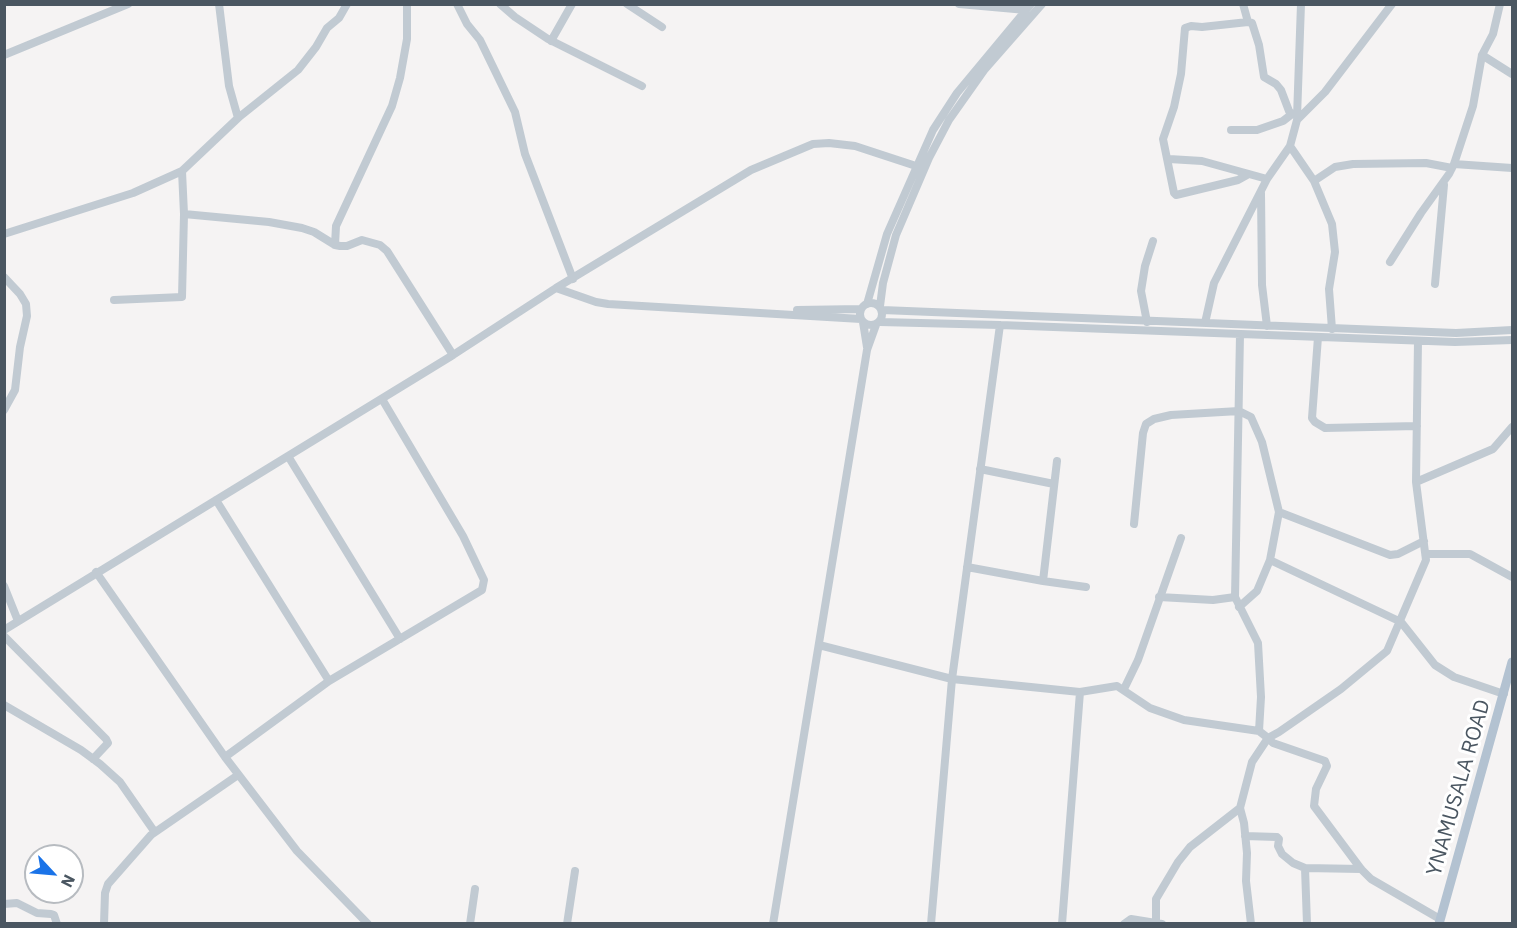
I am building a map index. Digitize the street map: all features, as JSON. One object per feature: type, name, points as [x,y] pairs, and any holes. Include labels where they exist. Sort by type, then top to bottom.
[{"type":"main road","name":"YNAMUSALA ROAD","points":[[1440,921],[1512,662]]},
{"type":"street","points":[[4,56],[128,4]]},
{"type":"street","points":[[219,4],[229,86],[237,118]]},
{"type":"street","points":[[4,234],[133,193],[182,171],[237,118],[298,70],[327,28],[339,18],[347,4]]},
{"type":"street","points":[[334,245],[336,226],[392,106],[407,39],[407,4]]},
{"type":"street","points":[[457,4],[467,24],[480,40],[515,112],[525,154],[573,279]]},
{"type":"street","points":[[500,4],[551,41],[642,86]]},
{"type":"street","points":[[551,41],[573,4]]},
{"type":"street","points":[[627,4],[662,27]]},
{"type":"street","points":[[959,4],[1028,7]]},
{"type":"street","points":[[773,924],[867,350],[878,323],[883,283],[896,234],[939,139],[965,95],[1042,4]]},
{"type":"street","points":[[1243,4],[1248,22]]},
{"type":"street","points":[[1205,323],[1214,284],[1267,179],[1290,146],[1295,116],[1301,4]]},
{"type":"street","points":[[1231,130],[1257,130],[1295,116],[1325,92],[1392,4]]},
{"type":"street","points":[[1390,262],[1453,166],[1473,106],[1482,55],[1493,34],[1500,4]]},
{"type":"street","points":[[867,350],[862,320],[864,306],[887,234],[916,166],[933,130],[957,93],[1028,7]]},
{"type":"street","points":[[1247,175],[1238,180],[1174,194],[1163,140],[1174,107],[1181,74],[1185,28],[1252,23],[1259,45],[1264,77],[1281,90],[1289,111],[1295,116]]},
{"type":"street","points":[[1482,55],[1512,74]]},
{"type":"street","points":[[4,630],[751,170],[813,144],[829,143],[855,146],[916,166]]},
{"type":"street","points":[[1290,146],[1314,181],[1332,224],[1335,252],[1329,289],[1332,329]]},
{"type":"street","points":[[1168,159],[1202,161],[1267,179]]},
{"type":"street","points":[[1314,181],[1335,167],[1353,164],[1426,163],[1512,168]]},
{"type":"street","points":[[114,300],[182,297],[184,214],[182,171]]},
{"type":"street","points":[[1435,284],[1445,180]]},
{"type":"street","points":[[1261,192],[1262,285],[1267,326]]},
{"type":"street","points":[[184,214],[269,222],[302,228],[314,232],[334,245],[347,246],[362,240],[380,245],[387,251],[453,355]]},
{"type":"street","points":[[1147,322],[1141,291],[1145,266],[1153,241]]},
{"type":"street","points":[[4,277],[26,304],[27,316],[20,347],[18,377],[4,410]]},
{"type":"street","points":[[564,284],[597,297],[631,302],[784,310],[864,306],[876,303],[881,308],[1147,322],[1456,333],[1512,330]]},
{"type":"street","points":[[556,288],[608,304],[862,320],[869,325],[878,323],[1000,325],[1455,342],[1512,340]]},
{"type":"street","points":[[931,924],[952,679],[1000,325]]},
{"type":"street","points":[[1240,335],[1234,597],[1258,643],[1261,697],[1259,731]]},
{"type":"street","points":[[1318,337],[1312,418],[1315,422],[1325,428],[1417,426]]},
{"type":"street","points":[[1251,924],[1246,881],[1245,836],[1240,808],[1252,762],[1268,738],[1341,689],[1388,651],[1426,560],[1416,482],[1418,341]]},
{"type":"street","points":[[225,757],[329,681],[482,590],[484,585],[463,536],[382,399]]},
{"type":"street","points":[[1134,524],[1143,433],[1146,424],[1155,418],[1171,415],[1239,411],[1251,417],[1262,442],[1279,512],[1270,560],[1257,591],[1239,607]]},
{"type":"street","points":[[1416,482],[1493,449],[1512,427]]},
{"type":"street","points":[[288,456],[400,639]]},
{"type":"street","points":[[1042,581],[1057,460]]},
{"type":"street","points":[[980,469],[1054,484]]},
{"type":"street","points":[[216,500],[329,681]]},
{"type":"street","points":[[1279,512],[1390,555],[1398,554],[1424,541]]},
{"type":"street","points":[[1124,689],[1138,660],[1181,538]]},
{"type":"street","points":[[1426,554],[1470,554],[1512,577]]},
{"type":"street","points":[[1270,560],[1401,622],[1435,665],[1454,677],[1504,694]]},
{"type":"street","points":[[967,567],[1086,587]]},
{"type":"street","points":[[96,572],[238,775],[297,851],[368,924]]},
{"type":"street","points":[[4,586],[18,621]]},
{"type":"street","points":[[1159,597],[1213,600],[1234,597]]},
{"type":"street","points":[[4,636],[106,739],[108,743],[93,759]]},
{"type":"street","points":[[819,645],[952,679],[1080,692],[1117,686],[1150,708],[1184,720],[1259,731],[1273,743],[1325,761],[1327,766],[1316,789],[1314,806],[1371,879],[1440,921]]},
{"type":"street","points":[[1062,924],[1080,692]]},
{"type":"street","points":[[4,705],[93,759],[120,782],[154,831]]},
{"type":"street","points":[[104,924],[105,893],[108,884],[154,831],[238,775]]},
{"type":"street","points":[[1124,924],[1131,919],[1158,923],[1156,899],[1185,851],[1240,808]]},
{"type":"street","points":[[1245,836],[1277,837],[1282,854],[1293,863],[1305,868],[1361,869]]},
{"type":"street","points":[[1305,868],[1307,924]]},
{"type":"street","points":[[567,924],[575,871]]},
{"type":"street","points":[[470,924],[475,889]]},
{"type":"street","points":[[4,904],[17,903],[37,913],[54,915],[57,924]]}]
